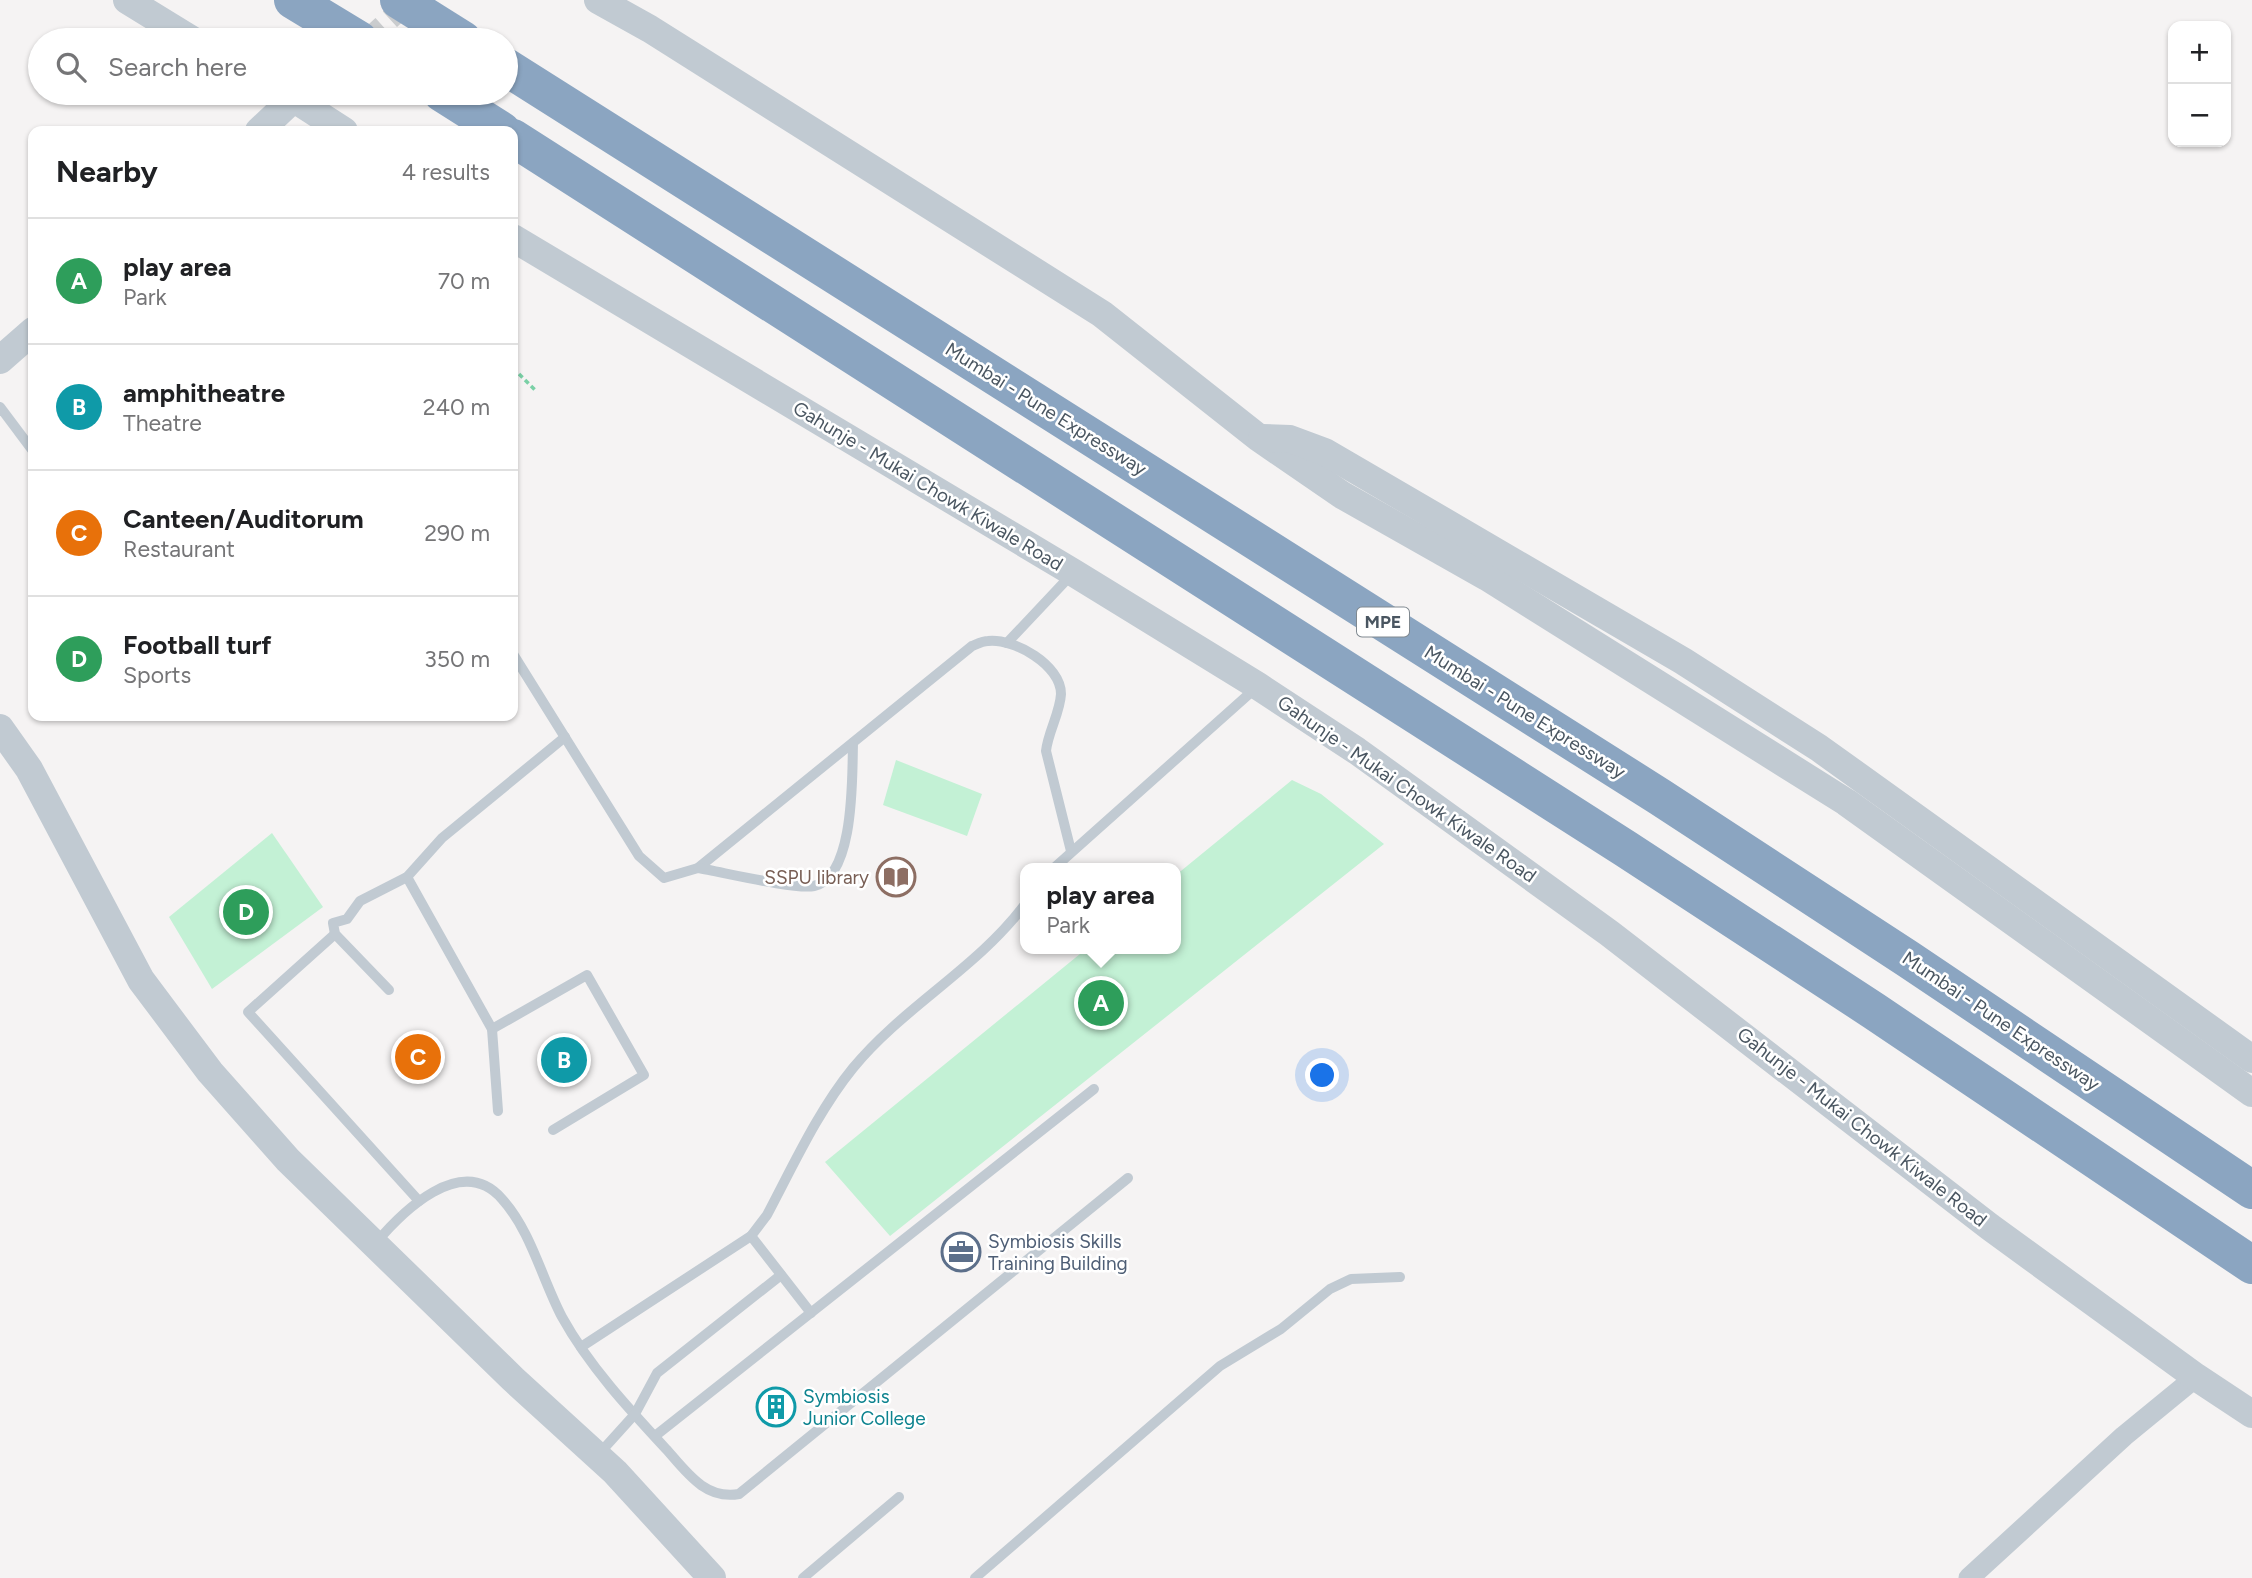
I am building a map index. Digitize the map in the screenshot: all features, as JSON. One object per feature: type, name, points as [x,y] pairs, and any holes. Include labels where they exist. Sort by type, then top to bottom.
[{"type":"highway","points":[[293,0],[339,28]]},
{"type":"highway","points":[[399,0],[444,28]]},
{"type":"highway","name":"Mumbai - Pune Expressway","points":[[518,75],[1660,797],[1909,959],[2252,1189]]},
{"type":"highway","points":[[461,105],[494,126]]},
{"type":"highway","points":[[518,141],[1626,849],[1874,1011],[2252,1265]]},
{"type":"street","points":[[127,0],[172,28]]},
{"type":"street","points":[[598,0],[650,29],[1102,314],[1259,438],[1342,495],[1487,577],[1846,802],[2252,1093]]},
{"type":"street","points":[[265,126],[285,105]]},
{"type":"street","points":[[308,105],[337,126]]},
{"type":"street","name":"Gahunje - Mukai Chowk Kiwale Road","points":[[518,241],[1074,573],[1258,686],[1357,751],[1555,893],[1743,1034],[1990,1227],[2196,1377],[2252,1414]]},
{"type":"street","points":[[0,360],[28,335]]},
{"type":"street","points":[[1259,438],[1290,439],[1325,452],[1683,661],[1819,748],[2252,1059]]},
{"type":"street","points":[[0,728],[29,769],[141,980],[210,1072],[288,1160],[597,1455],[712,1578]]},
{"type":"street","points":[[1969,1578],[2124,1436],[2196,1377]]},
{"type":"lane","points":[[0,407],[28,444]]},
{"type":"lane","points":[[1007,643],[1074,573]]},
{"type":"lane","points":[[518,662],[639,856],[664,878],[698,868],[972,646],[988,641],[1007,643],[1031,653],[1048,667],[1059,682],[1059,704],[1047,735],[1046,751],[1071,851]]},
{"type":"lane","points":[[1059,863],[1258,686]]},
{"type":"lane","points":[[388,990],[334,934],[333,923],[347,919],[360,901],[408,877],[442,838],[565,737]]},
{"type":"lane","points":[[698,868],[798,887],[816,886],[829,878],[845,843],[852,788],[853,743]]},
{"type":"lane","points":[[408,877],[492,1029],[498,1111]]},
{"type":"lane","points":[[581,1347],[751,1236],[767,1215],[852,1069],[893,1029],[996,940],[1020,910]]},
{"type":"lane","points":[[334,934],[248,1012],[419,1201]]},
{"type":"lane","points":[[492,1029],[587,975],[644,1075],[554,1130]]},
{"type":"lane","points":[[654,1436],[1094,1089]]},
{"type":"lane","points":[[374,1244],[419,1201],[448,1185],[478,1185],[501,1197],[517,1221],[563,1318],[581,1347],[635,1414],[687,1472],[711,1492],[723,1497],[739,1494],[1128,1178]]},
{"type":"lane","points":[[751,1236],[811,1313]]},
{"type":"lane","points":[[597,1455],[635,1414],[657,1374],[781,1275]]},
{"type":"lane","points":[[975,1578],[1220,1366],[1281,1329],[1330,1289],[1351,1279],[1400,1277]]},
{"type":"lane","points":[[803,1578],[899,1497]]},
{"type":"path","points":[[518,373],[535,390]]},
{"type":"green space","points":[[896,760],[982,794],[967,836],[883,805]]},
{"type":"green space","points":[[1292,780],[1321,794],[1384,844],[890,1236],[825,1162],[1080,954],[1181,954],[1181,871]]},
{"type":"green space","points":[[272,833],[323,907],[212,989],[169,917]]},
{"type":"tunnel","points":[[380,28],[411,0]]},
{"type":"place","name":"SSPU library","points":[[896,877]]},
{"type":"place","name":"Football turf","points":[[246,912]]},
{"type":"place","name":"play area","points":[[1101,1003]]},
{"type":"place","name":"Canteen/Auditorum","points":[[418,1057]]},
{"type":"place","name":"amphitheatre","points":[[564,1060]]},
{"type":"place","name":"Symbiosis Skills Training Building","points":[[961,1252]]},
{"type":"place","name":"Symbiosis Junior College","points":[[776,1407]]}]
